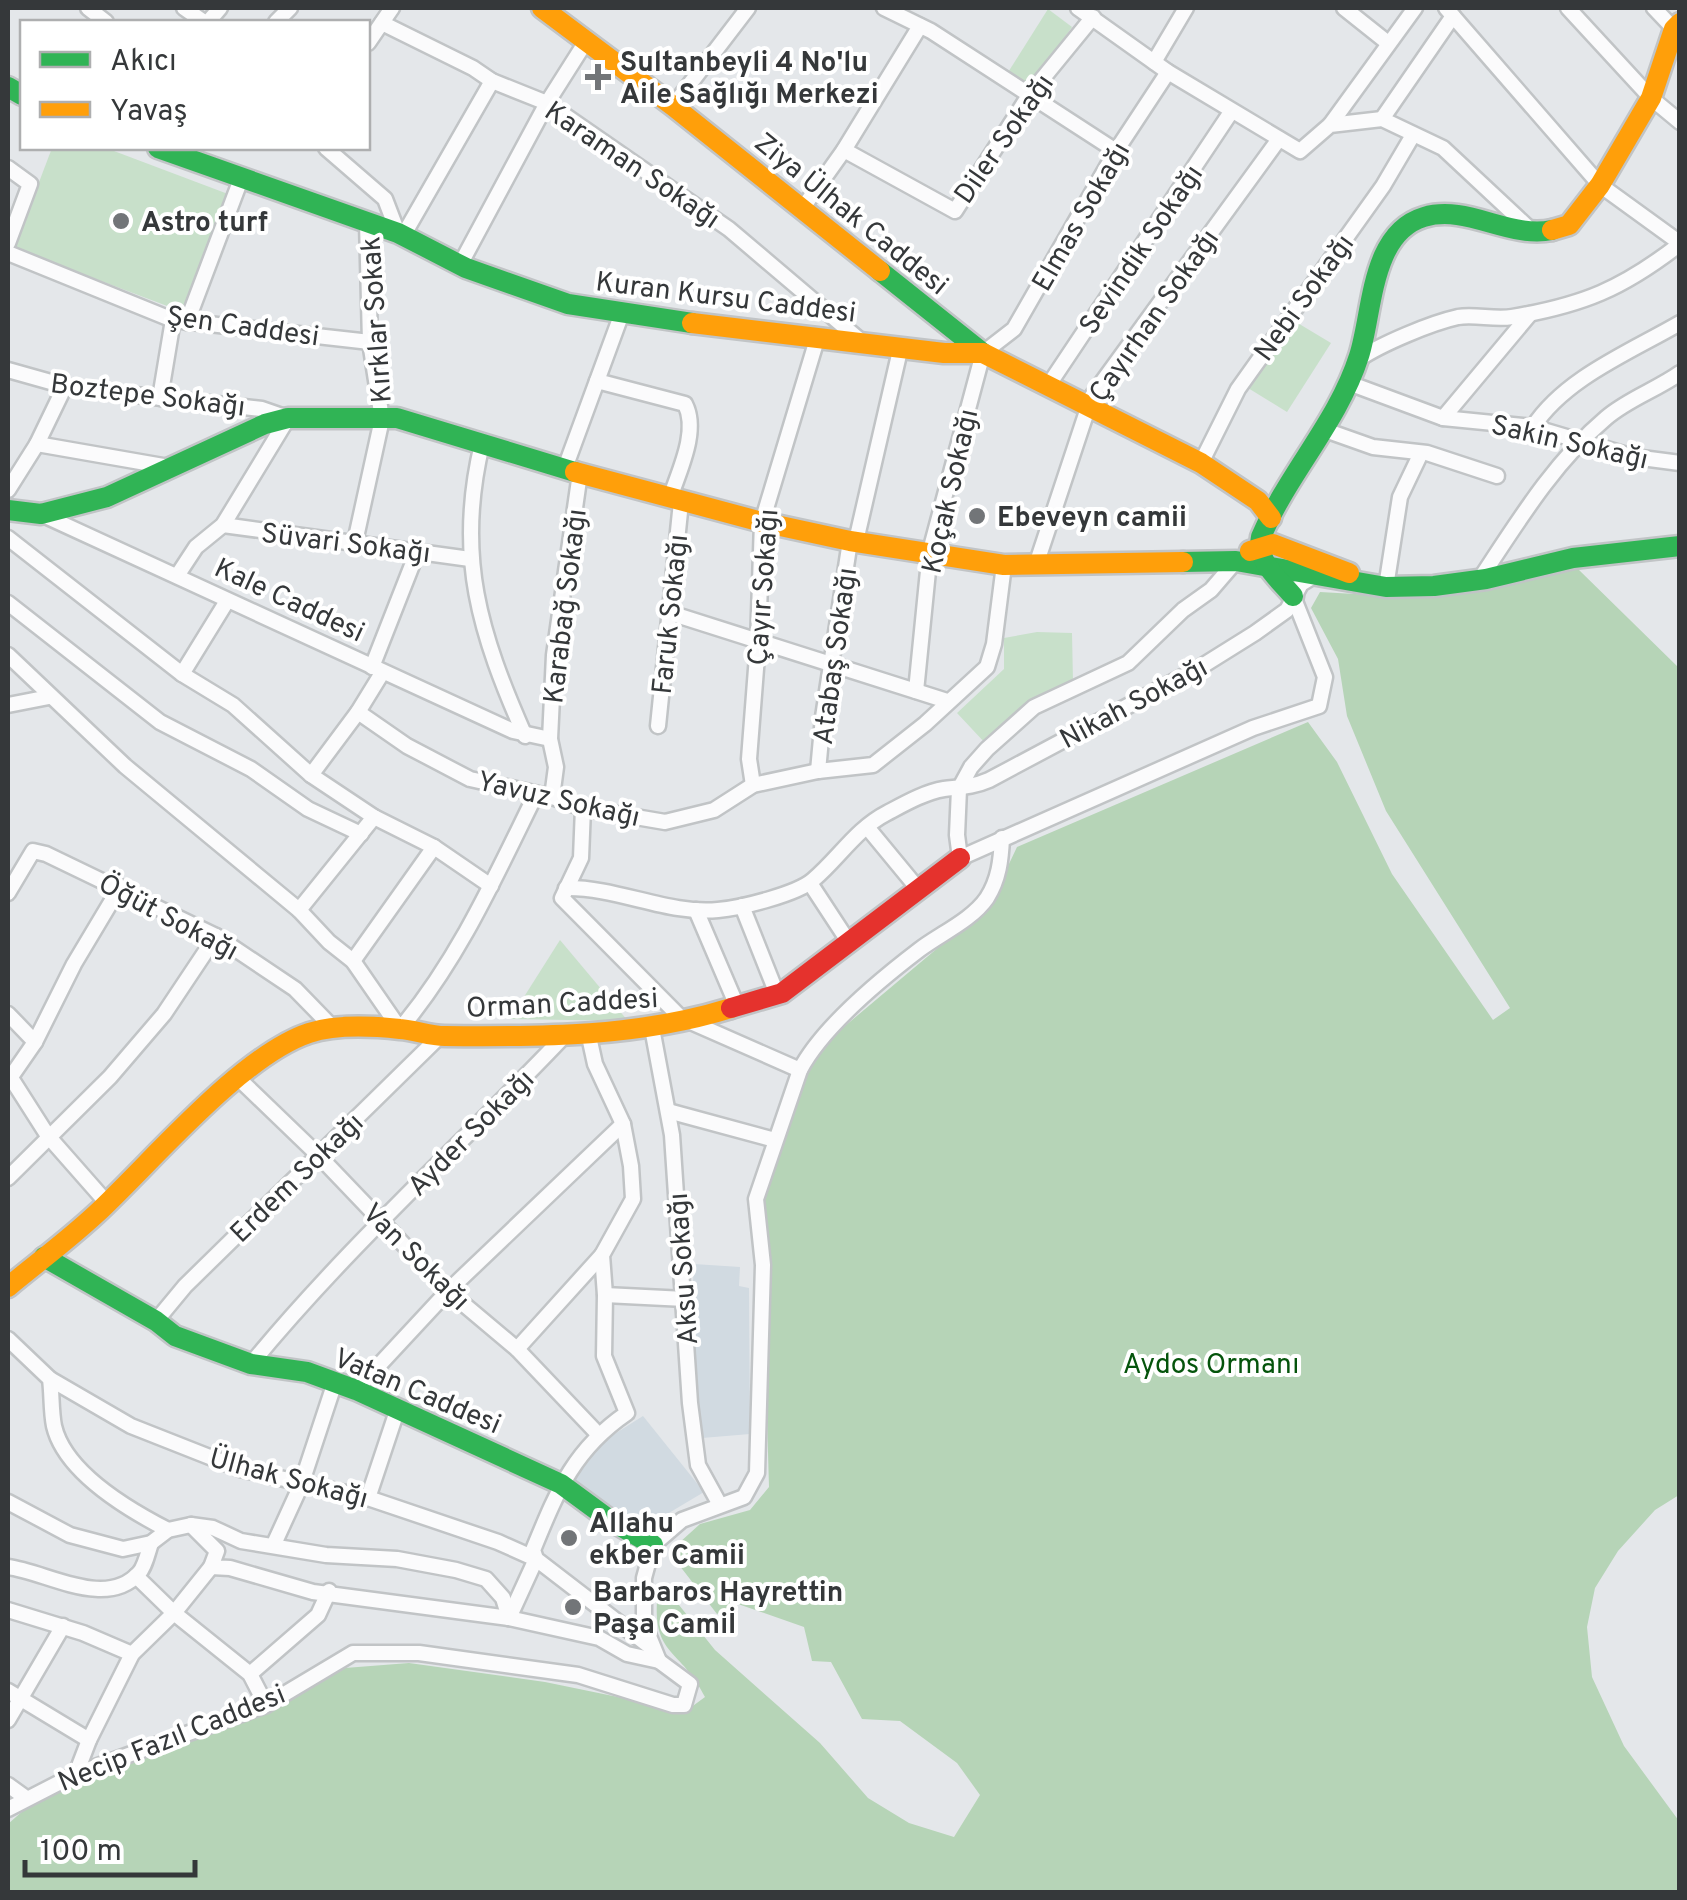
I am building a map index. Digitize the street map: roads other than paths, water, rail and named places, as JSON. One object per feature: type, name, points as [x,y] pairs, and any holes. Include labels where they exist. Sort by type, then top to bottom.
[{"type":"street","points":[[370,40],[392,8]]},
{"type":"street","name":"Ziya Ülhak Caddesi","points":[[542,8],[673,106],[983,353]]},
{"type":"street","points":[[673,106],[748,8]]},
{"type":"street","points":[[884,8],[920,26],[1116,151]]},
{"type":"street","points":[[1078,8],[1168,72],[1300,150],[1330,125],[1415,8]]},
{"type":"street","name":"Diler Sokağı","points":[[844,150],[955,211],[1030,94],[1108,8]]},
{"type":"street","points":[[1154,62],[1186,8]]},
{"type":"street","points":[[1344,8],[1388,43]]},
{"type":"street","points":[[1568,8],[1651,98],[1680,122]]},
{"type":"street","points":[[1294,596],[1277,570],[1261,558],[1271,518],[1325,430],[1358,359],[1374,281],[1390,246],[1414,221],[1427,216],[1464,217],[1535,233],[1570,226],[1600,185],[1651,98],[1677,26],[1654,8]]},
{"type":"street","points":[[1358,359],[1374,349],[1460,317],[1505,319],[1604,294],[1639,276],[1680,244],[1600,185],[1450,12],[1382,120]]},
{"type":"street","name":"Karaman Sokağı","points":[[382,22],[473,68],[492,82],[548,103],[729,229],[861,341]]},
{"type":"street","points":[[802,209],[844,150],[920,26]]},
{"type":"street","points":[[460,265],[548,103],[586,43]]},
{"type":"street","name":"Elmas Sokağı","points":[[983,353],[1014,330],[1116,151],[1168,72]]},
{"type":"street","points":[[401,234],[492,82]]},
{"type":"street","name":"Sevindik Sokağı","points":[[1048,386],[1232,112]]},
{"type":"street","points":[[1330,125],[1382,120],[1442,148],[1535,233]]},
{"type":"street","name":"Nebi Sokağı","points":[[1200,464],[1238,388],[1383,186],[1413,135]]},
{"type":"street","name":"Çayırhan Sokağı","points":[[1037,562],[1089,406],[1103,380],[1279,139]]},
{"type":"street","name":"Kuran Kursu Caddesi","points":[[166,150],[401,234],[460,265],[568,304],[944,353],[983,353],[1200,464],[1258,502],[1271,518]]},
{"type":"street","points":[[328,150],[385,200],[401,234]]},
{"type":"street","points":[[8,168],[30,184],[8,254]]},
{"type":"street","points":[[160,398],[180,321],[241,179]]},
{"type":"street","name":"Kırklar Sokak","points":[[367,222],[370,342],[382,419]]},
{"type":"street","name":"Şen Caddesi","points":[[8,254],[180,321],[370,342]]},
{"type":"street","name":"Karabağ Sokağı","points":[[552,797],[556,767],[550,739],[554,655],[573,471],[597,382],[622,313]]},
{"type":"street","points":[[1443,418],[1530,314]]},
{"type":"street","points":[[1533,428],[1546,408],[1577,383],[1680,323]]},
{"type":"street","name":"Çayır Sokağı","points":[[753,785],[748,759],[758,643],[762,522],[818,336]]},
{"type":"street","name":"Atabaş Sokağı","points":[[818,771],[830,666],[853,541],[900,346]]},
{"type":"street","name":"Koçak Sokağı","points":[[916,691],[930,551],[983,353]]},
{"type":"street","name":"Boztepe Sokağı","points":[[8,370],[65,386],[262,409],[288,418]]},
{"type":"street","points":[[1480,579],[1528,506],[1579,443],[1608,415],[1680,373]]},
{"type":"street","name":"Faruk Sokağı","points":[[597,382],[684,404],[691,416],[676,500],[658,726]]},
{"type":"street","name":"Sakin Sokağı","points":[[1346,382],[1443,418],[1533,428],[1634,458],[1680,464]]},
{"type":"street","points":[[8,490],[37,444],[65,386]]},
{"type":"street","points":[[176,576],[196,547],[223,526],[288,418]]},
{"type":"street","points":[[40,514],[107,497],[265,424],[288,418],[398,418],[762,522],[1004,565],[1236,561],[1386,587],[1434,586],[1572,558],[1680,546]]},
{"type":"street","points":[[355,542],[382,419]]},
{"type":"street","points":[[1325,430],[1373,447],[1421,453],[1497,476]]},
{"type":"street","points":[[37,444],[171,467]]},
{"type":"street","points":[[482,444],[473,479],[470,559],[484,632],[524,736]]},
{"type":"street","points":[[1386,587],[1400,497],[1421,453]]},
{"type":"street","name":"Kale Caddesi","points":[[8,510],[40,514],[524,736],[550,739]]},
{"type":"street","name":"Süvari Sokağı","points":[[223,526],[470,559]]},
{"type":"street","points":[[8,538],[182,674],[233,705],[311,775],[374,817],[434,847],[491,886]]},
{"type":"street","points":[[960,858],[960,789],[971,768],[1022,716],[1128,664],[1182,610],[1211,590],[1236,561],[1266,546],[1386,587]]},
{"type":"street","points":[[311,775],[358,712],[377,670],[418,550]]},
{"type":"street","name":"Yavuz Sokağı","points":[[358,712],[407,746],[470,779],[583,808],[665,822],[714,810],[753,785],[873,764],[925,724],[987,667],[994,644],[1004,565]]},
{"type":"street","name":"Nikah Sokağı","points":[[810,883],[847,842],[883,815],[944,789],[960,789],[989,780],[1199,668],[1287,610],[1300,584],[1314,576]]},
{"type":"street","name":"Orman Caddesi","points":[[8,1288],[107,1204],[238,1078],[278,1047],[333,1028],[400,1029],[440,1036],[652,1028],[687,1022],[777,994],[850,944],[960,858],[1252,728],[1319,706],[1325,678],[1294,596]]},
{"type":"street","points":[[182,674],[227,601]]},
{"type":"street","points":[[8,603],[160,722],[251,769],[308,810],[360,834]]},
{"type":"street","points":[[668,612],[948,701]]},
{"type":"street","points":[[8,655],[139,778],[299,910],[353,961],[400,1029],[422,1003],[476,915],[536,794]]},
{"type":"street","points":[[8,704],[49,696]]},
{"type":"street","points":[[564,893],[581,858],[583,808]]},
{"type":"street","points":[[299,910],[374,817]]},
{"type":"street","points":[[867,827],[919,890]]},
{"type":"street","points":[[211,1567],[230,1568],[313,1592],[510,1618],[598,1638],[627,1654],[657,1656],[644,1624],[644,1578],[653,1546],[682,1520],[744,1497],[758,1473],[763,1265],[756,1199],[800,1070],[810,1050],[827,1031],[918,951],[986,900],[1000,870],[1002,838]]},
{"type":"street","points":[[353,961],[434,847]]},
{"type":"street","name":"Öğüt Sokağı","points":[[8,893],[32,850],[120,887],[216,936],[295,989],[333,1028]]},
{"type":"street","points":[[564,893],[592,888],[696,910],[742,906],[810,883],[850,944]]},
{"type":"street","points":[[107,1204],[48,1136],[9,1079],[35,1042],[74,964],[120,887]]},
{"type":"street","points":[[564,893],[687,1022],[800,1070]]},
{"type":"street","points":[[742,906],[777,994]]},
{"type":"street","points":[[696,910],[738,1006]]},
{"type":"street","points":[[8,1178],[110,1077],[164,1014],[216,936]]},
{"type":"street","points":[[8,1014],[35,1042]]},
{"type":"street","name":"Aksu Sokağı","points":[[652,1028],[668,1111],[698,1465],[720,1505]]},
{"type":"street","points":[[517,1349],[602,1254],[633,1198],[622,1124],[594,1064],[588,1032]]},
{"type":"street","name":"Ayder Sokağı","points":[[251,1364],[301,1302],[567,1033]]},
{"type":"street","name":"Erdem Sokağı","points":[[156,1321],[185,1286],[440,1036]]},
{"type":"street","name":"Van Sokağı","points":[[238,1078],[448,1291],[517,1349],[598,1434]]},
{"type":"street","points":[[668,1111],[775,1140]]},
{"type":"street","points":[[356,1390],[448,1291],[622,1124]]},
{"type":"street","points":[[510,1618],[536,1559],[532,1550],[561,1484],[598,1434],[627,1413],[604,1356],[602,1254]]},
{"type":"street","name":"Vatan Caddesi","points":[[44,1258],[176,1336],[251,1364],[307,1372],[356,1390],[561,1484],[653,1546]]},
{"type":"street","points":[[605,1295],[685,1299]]},
{"type":"street","name":"Ülhak Sokağı","points":[[8,1339],[50,1379],[131,1426],[240,1469],[368,1498],[498,1542],[536,1559],[657,1656]]},
{"type":"street","points":[[50,1379],[55,1429],[78,1467],[122,1506],[168,1530]]},
{"type":"street","points":[[274,1544],[301,1485],[335,1382]]},
{"type":"street","points":[[368,1498],[398,1408]]},
{"type":"street","points":[[8,1502],[70,1535],[123,1549],[151,1543],[168,1530],[191,1526],[212,1528],[241,1542],[398,1559],[456,1570],[486,1580],[503,1598],[510,1618]]},
{"type":"street","points":[[76,1774],[132,1654],[174,1613],[211,1567],[217,1551],[191,1526]]},
{"type":"street","points":[[9,1570],[94,1590],[120,1587],[141,1572],[151,1543]]},
{"type":"street","points":[[136,1576],[174,1613],[250,1674],[266,1705]]},
{"type":"street","points":[[250,1674],[318,1615],[329,1592]]},
{"type":"street","points":[[8,1610],[63,1626],[132,1654]]},
{"type":"street","points":[[8,1720],[14,1695],[63,1626]]},
{"type":"street","name":"Necip Fazıl Caddesi","points":[[8,1809],[76,1774],[266,1705],[354,1653],[419,1652],[578,1675],[652,1700],[684,1705],[690,1684],[657,1656]]},
{"type":"street","points":[[14,1695],[89,1740]]},
{"type":"street","points":[[8,1785],[26,1798]]},
{"type":"place","name":"Sultanbeyli 4 No'lu Aile Sağlığı Merkezi","points":[[598,77]]},
{"type":"place","name":"Astro turf","points":[[121,221]]},
{"type":"place","name":"Ebeveyn camii","points":[[977,516]]},
{"type":"place","name":"Allahu ekber Camii","points":[[569,1538]]},
{"type":"place","name":"Barbaros Hayrettin Paşa Camiİ","points":[[573,1607]]},
{"type":"park label","name":"Aydos Ormanı","points":[[1211,1363]]}]
